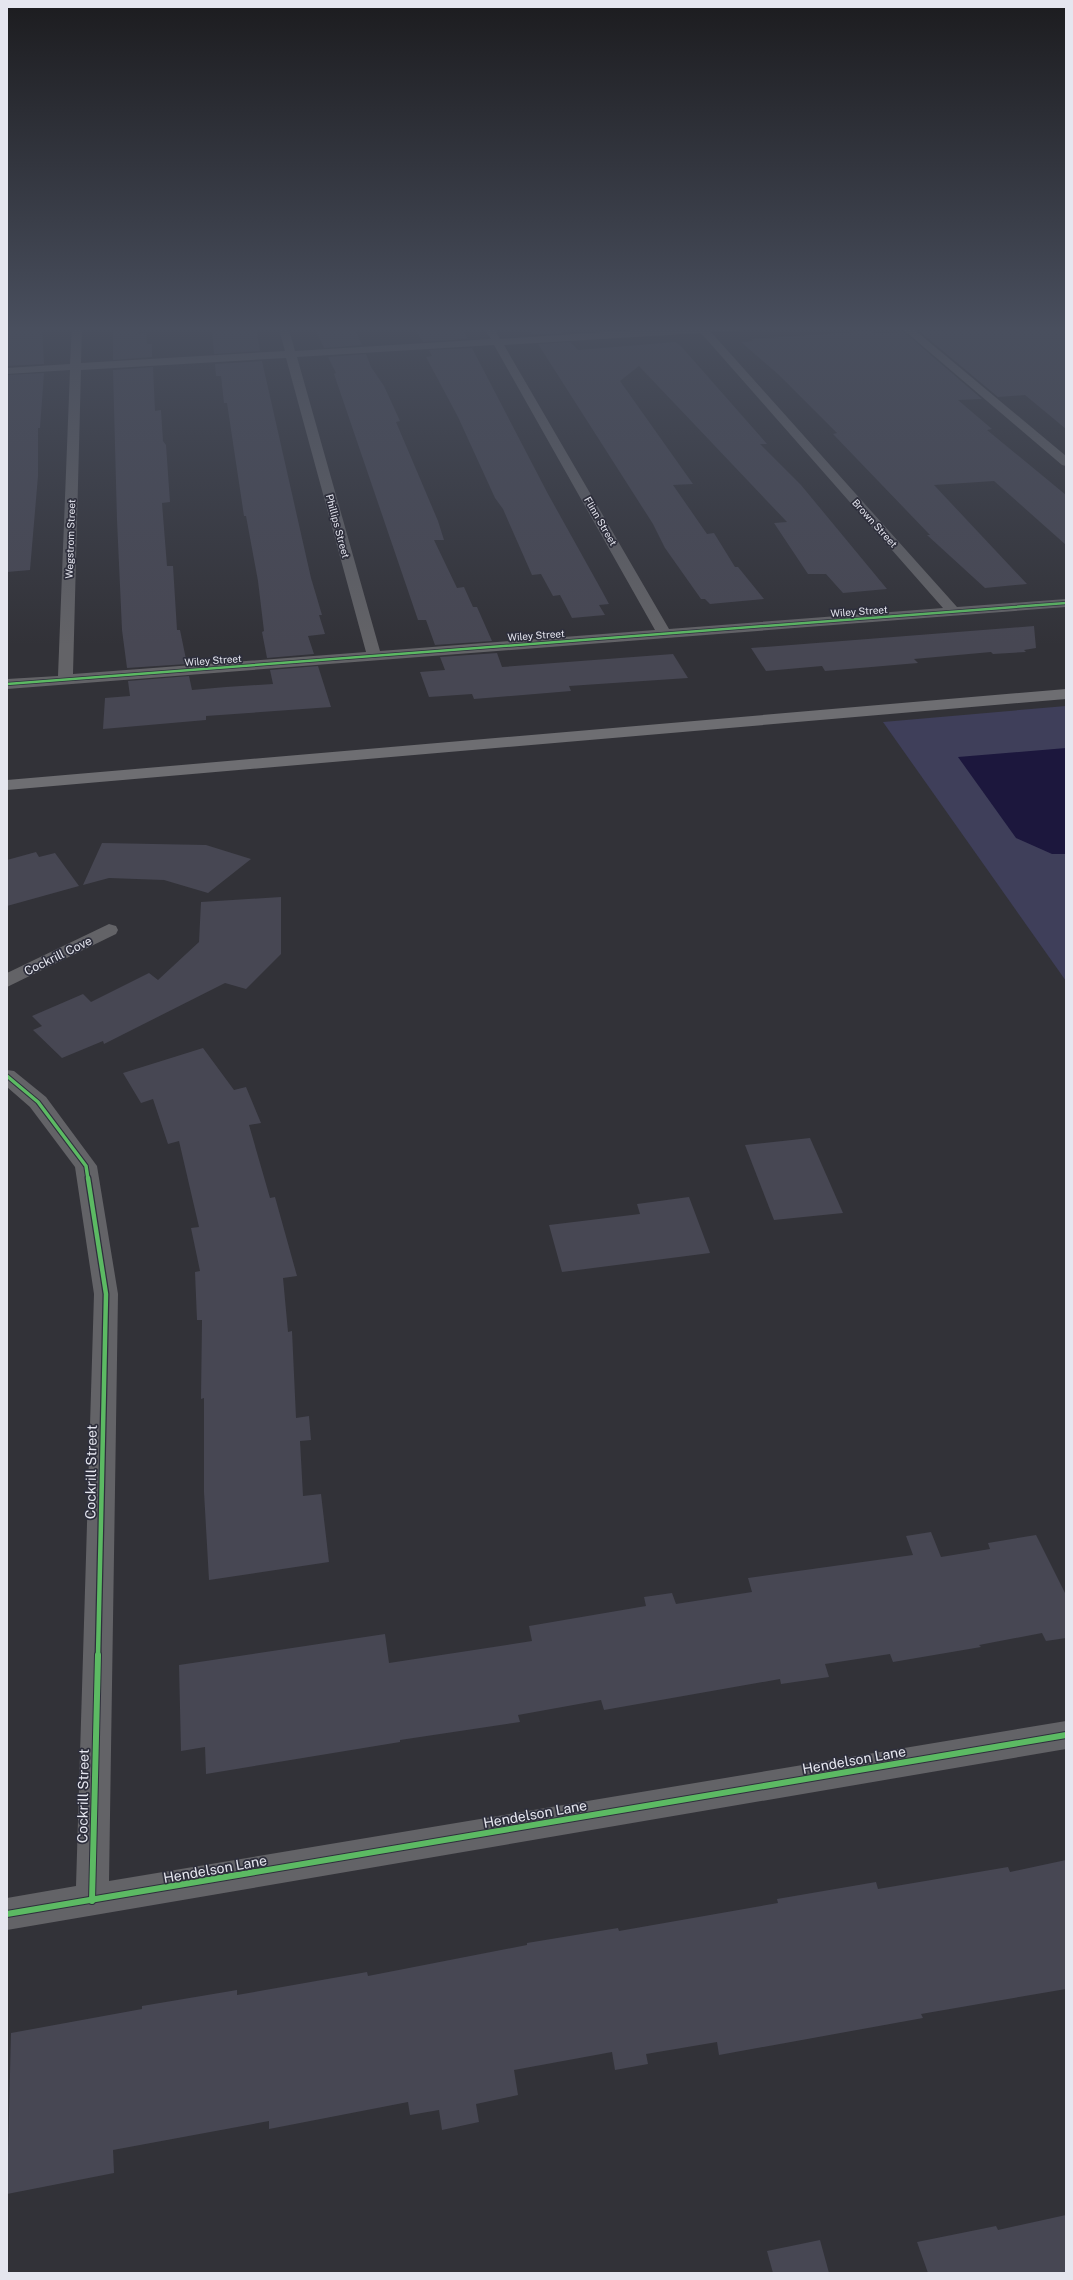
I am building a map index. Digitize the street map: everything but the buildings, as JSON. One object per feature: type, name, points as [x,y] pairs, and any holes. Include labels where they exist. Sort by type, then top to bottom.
[{"type":"main road","points":[[7,785],[1066,694]]},
{"type":"street","name":"Wegstrom Street","points":[[65,679],[74,432]]},
{"type":"street","name":"Phillips Street","points":[[312,432],[374,656]]},
{"type":"street","name":"Flinn Street","points":[[549,432],[665,634]]},
{"type":"street","name":"Brown Street","points":[[795,432],[954,612]]},
{"type":"street","points":[[1031,432],[1066,462]]},
{"type":"street","name":"Wiley Street","points":[[7,684],[1066,603]]},
{"type":"street","name":"Cockrill Cove","points":[[7,981],[109,930]]},
{"type":"street","name":"Cockrill Street","points":[[7,1076],[38,1102],[86,1166],[106,1294],[92,1901]]},
{"type":"street","name":"Hendelson Lane","points":[[7,1914],[92,1901],[1066,1735]]},
{"type":"shaded area","points":[[1066,706],[1066,981],[883,722]]},
{"type":"shaded area","points":[[1066,748],[1066,854],[1052,854],[1016,838],[958,757]]},
{"type":"cycle path","points":[[7,684],[1066,603]]},
{"type":"cycle path","points":[[7,1076],[38,1102],[86,1166],[106,1294],[92,1901]]},
{"type":"cycle path","points":[[7,1914],[1066,1735]]}]
